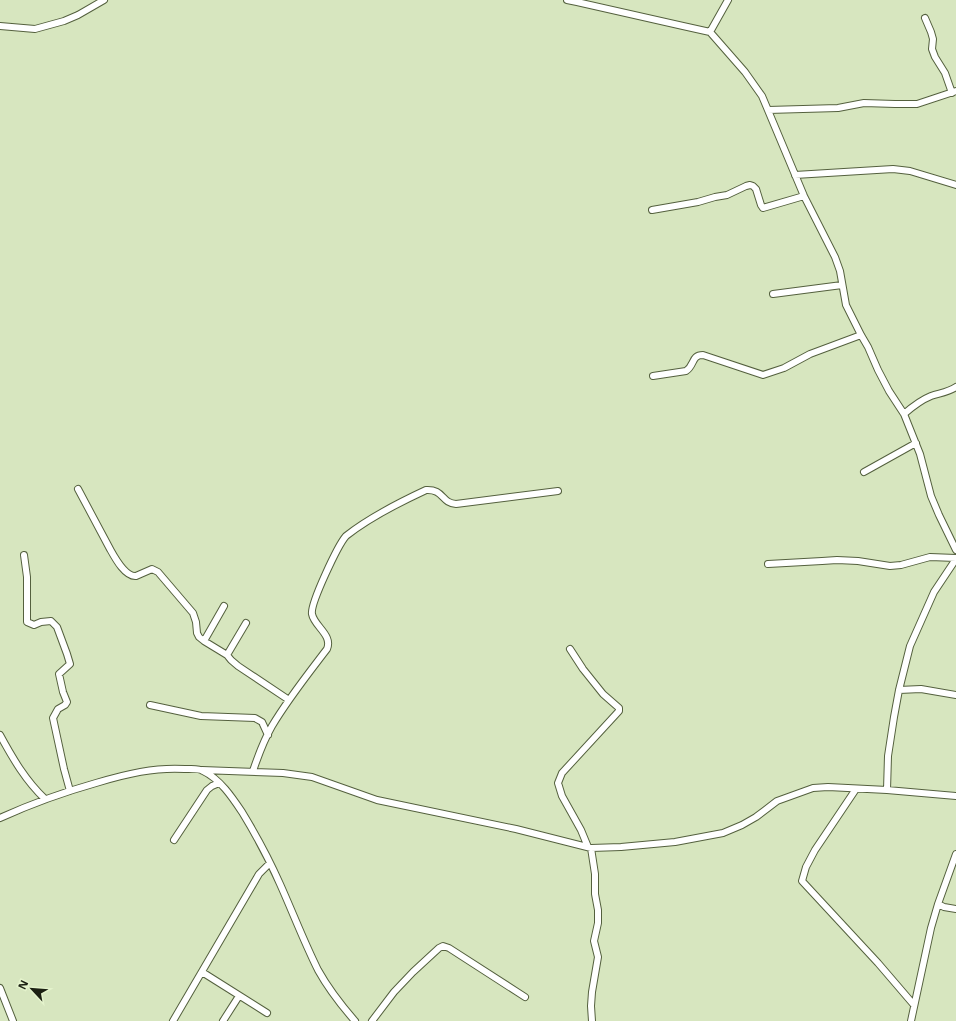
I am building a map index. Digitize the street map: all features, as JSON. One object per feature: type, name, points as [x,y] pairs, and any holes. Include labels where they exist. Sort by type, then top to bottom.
[{"type":"street","points":[[0,24],[35,29],[64,21],[104,0]]},
{"type":"street","points":[[567,0],[577,1],[710,32],[746,72],[762,96],[804,196],[836,258],[840,271],[846,305],[878,370],[904,414],[916,444],[931,496],[956,550]]},
{"type":"street","points":[[710,32],[728,0]]},
{"type":"street","points":[[768,110],[838,108],[864,103],[917,104],[954,92],[935,57],[932,49],[933,39],[926,18]]},
{"type":"street","points":[[795,175],[893,169],[910,171],[956,185]]},
{"type":"street","points":[[652,210],[727,195],[750,185],[754,186],[756,189],[763,208],[804,196]]},
{"type":"street","points":[[773,294],[842,285]]},
{"type":"street","points":[[653,376],[686,371],[690,369],[695,358],[700,355],[763,375],[784,368],[810,354],[861,336]]},
{"type":"street","points":[[904,414],[915,404],[956,387]]},
{"type":"street","points":[[864,472],[916,444]]},
{"type":"street","points":[[78,489],[110,549],[124,570],[133,577],[152,569],[158,572],[192,612],[196,622],[198,635],[204,641],[227,655],[230,660],[238,666],[289,700]]},
{"type":"street","points":[[253,771],[258,756],[272,726],[329,645],[328,639],[314,620],[312,610],[320,586],[338,548],[346,536],[397,503],[430,489],[436,491],[446,501],[452,504],[558,491]]},
{"type":"street","points":[[24,555],[28,622],[34,625],[41,622],[51,621],[57,627],[70,664],[59,674],[67,702],[58,709],[53,718],[70,791]]},
{"type":"street","points":[[768,564],[837,560],[858,561],[890,566],[901,565],[930,557],[956,559],[934,592],[910,646],[894,717],[888,756],[887,790]]},
{"type":"street","points":[[204,641],[224,606]]},
{"type":"street","points":[[227,655],[246,623]]},
{"type":"street","points":[[570,649],[583,669],[603,694],[619,708],[619,711],[562,774],[558,783],[562,796],[590,847],[595,874],[595,894],[598,910],[598,923],[594,941],[598,957],[592,992],[592,1021]]},
{"type":"street","points":[[899,690],[921,689],[956,695]]},
{"type":"street","points":[[150,705],[201,716],[255,718],[262,722],[268,735]]},
{"type":"street","points":[[0,736],[28,781],[45,799]]},
{"type":"street","points":[[0,818],[45,799],[70,791],[135,772],[159,768],[253,771],[312,777],[377,800],[516,829],[590,847],[621,847],[675,842],[723,832],[742,825],[756,817],[777,801],[812,788],[828,787],[887,790],[956,796]]},
{"type":"street","points":[[202,770],[215,778],[233,799],[250,825],[270,863],[327,986],[355,1021]]},
{"type":"street","points":[[174,840],[207,790],[212,786],[220,784]]},
{"type":"street","points":[[856,789],[815,850],[806,867],[802,881],[878,963],[914,1005]]},
{"type":"street","points":[[911,1021],[928,941],[938,904],[956,854]]},
{"type":"street","points":[[173,1021],[259,874],[270,863]]},
{"type":"street","points":[[938,904],[944,907],[956,909]]},
{"type":"street","points":[[372,1021],[394,992],[413,972],[443,946],[449,948],[525,997]]},
{"type":"street","points":[[202,972],[267,1013]]},
{"type":"street","points":[[0,988],[13,1021]]},
{"type":"street","points":[[223,1021],[239,996]]}]
